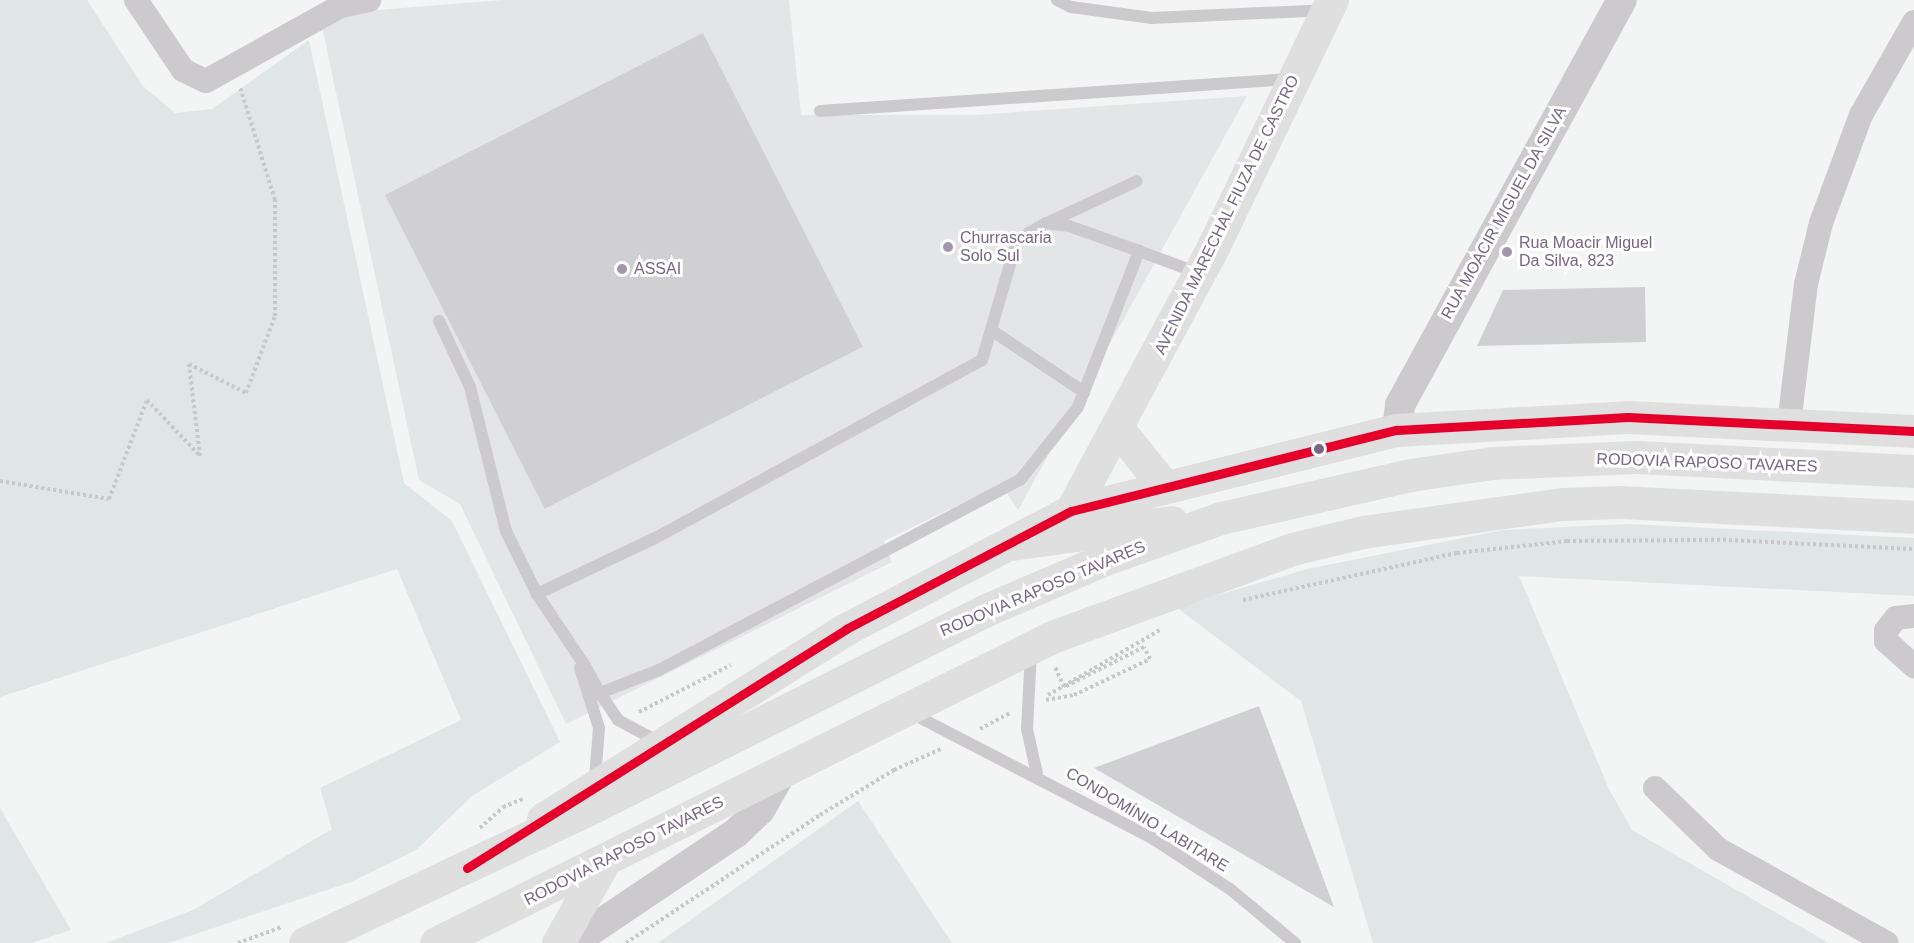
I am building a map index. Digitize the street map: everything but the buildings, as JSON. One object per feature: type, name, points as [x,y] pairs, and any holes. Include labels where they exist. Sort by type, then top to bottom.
[{"type":"main road","name":"AVENIDA MARECHAL FIUZA DE CASTRO","points":[[1071,511],[1119,430],[1200,273],[1330,5]]},
{"type":"main road","points":[[467,868],[846,628],[1071,511],[1163,485],[1396,430],[1628,417],[1914,431]]},
{"type":"main road","points":[[1119,430],[1163,485]]},
{"type":"main road","name":"RODOVIA RAPOSO TAVARES","points":[[305,943],[467,868],[984,611],[1105,559],[1221,518],[1411,475],[1492,463],[1637,457],[1914,471]]},
{"type":"main road","name":"RODOVIA RAPOSO TAVARES","points":[[436,943],[603,863],[1031,649],[1215,573],[1292,549],[1460,516],[1620,502],[1914,517]]},
{"type":"main road","points":[[1011,544],[1221,518]]},
{"type":"main road","points":[[558,943],[603,863]]},
{"type":"street","points":[[136,0],[195,80],[235,69],[340,6],[369,0]]},
{"type":"street","name":"RUA MOACIR MIGUEL DA SILVA","points":[[1396,430],[1405,395],[1622,0]]},
{"type":"street","points":[[1789,424],[1806,284],[1821,224],[1861,114],[1914,22]]},
{"type":"street","points":[[1914,616],[1889,623],[1886,641],[1914,666]]},
{"type":"street","points":[[573,943],[736,834],[760,810],[780,775]]},
{"type":"street","points":[[1656,788],[1718,849],[1887,943]]},
{"type":"lane","points":[[1056,0],[1071,7],[1152,18],[1330,5]]},
{"type":"lane","points":[[820,111],[1295,79]]},
{"type":"lane","points":[[537,594],[655,538],[982,360],[1016,244],[1046,224],[1137,181]]},
{"type":"lane","points":[[1046,224],[1139,251],[1200,273]]},
{"type":"lane","points":[[595,695],[659,670],[1020,480],[1044,455],[1084,392],[1139,251]]},
{"type":"lane","points":[[439,321],[470,387],[506,531],[537,594],[565,637],[595,695],[621,723],[663,744]]},
{"type":"lane","points":[[991,330],[1084,392]]},
{"type":"lane","points":[[1031,649],[1028,706],[1029,753],[1036,774]]},
{"type":"lane","points":[[594,786],[599,728],[595,695]]},
{"type":"lane","name":"CONDOMÍNIO LABITARE","points":[[908,711],[960,740],[1036,774],[1152,838],[1230,889],[1295,943]]},
{"type":"path","points":[[0,481],[109,499],[147,400],[200,456],[189,364],[246,393],[275,316],[275,200],[235,69]]},
{"type":"path","points":[[1232,602],[1457,553],[1567,541],[1729,540],[1914,549]]},
{"type":"path","points":[[1043,701],[1078,673],[1170,624]]},
{"type":"path","points":[[626,943],[884,775],[1028,706],[1100,683]]},
{"type":"shaded area","points":[[0,0],[87,0],[143,86],[175,113],[212,109],[309,40],[404,483],[452,521],[560,742],[472,796],[416,850],[351,882],[169,943],[106,943],[193,910],[332,829],[320,788],[461,720],[397,569],[0,697]]},
{"type":"shaded area","points":[[502,0],[789,0],[801,115],[974,115],[1247,96],[1018,510],[1001,484],[884,541],[892,562],[566,724],[460,504],[419,480],[322,27],[340,13]]},
{"type":"shaded area","points":[[1628,524],[1914,538],[1914,596],[1519,576],[1609,789],[1632,830],[1829,943],[1373,943],[1301,701],[1176,607],[1307,569],[1503,530]]},
{"type":"shaded area","points":[[858,801],[952,943],[658,943]]},
{"type":"shaded area","points":[[0,808],[71,930],[32,943],[0,943]]},
{"type":"transit line","points":[[467,868],[846,629],[1071,511],[1397,430],[1628,417],[1914,431]]},
{"type":"place","name":"Churrascaria Solo Sul","points":[[948,247]]},
{"type":"place","name":"Rua Moacir Miguel Da Silva, 823","points":[[1507,252]]},
{"type":"place","name":"ASSAI","points":[[622,269]]}]
